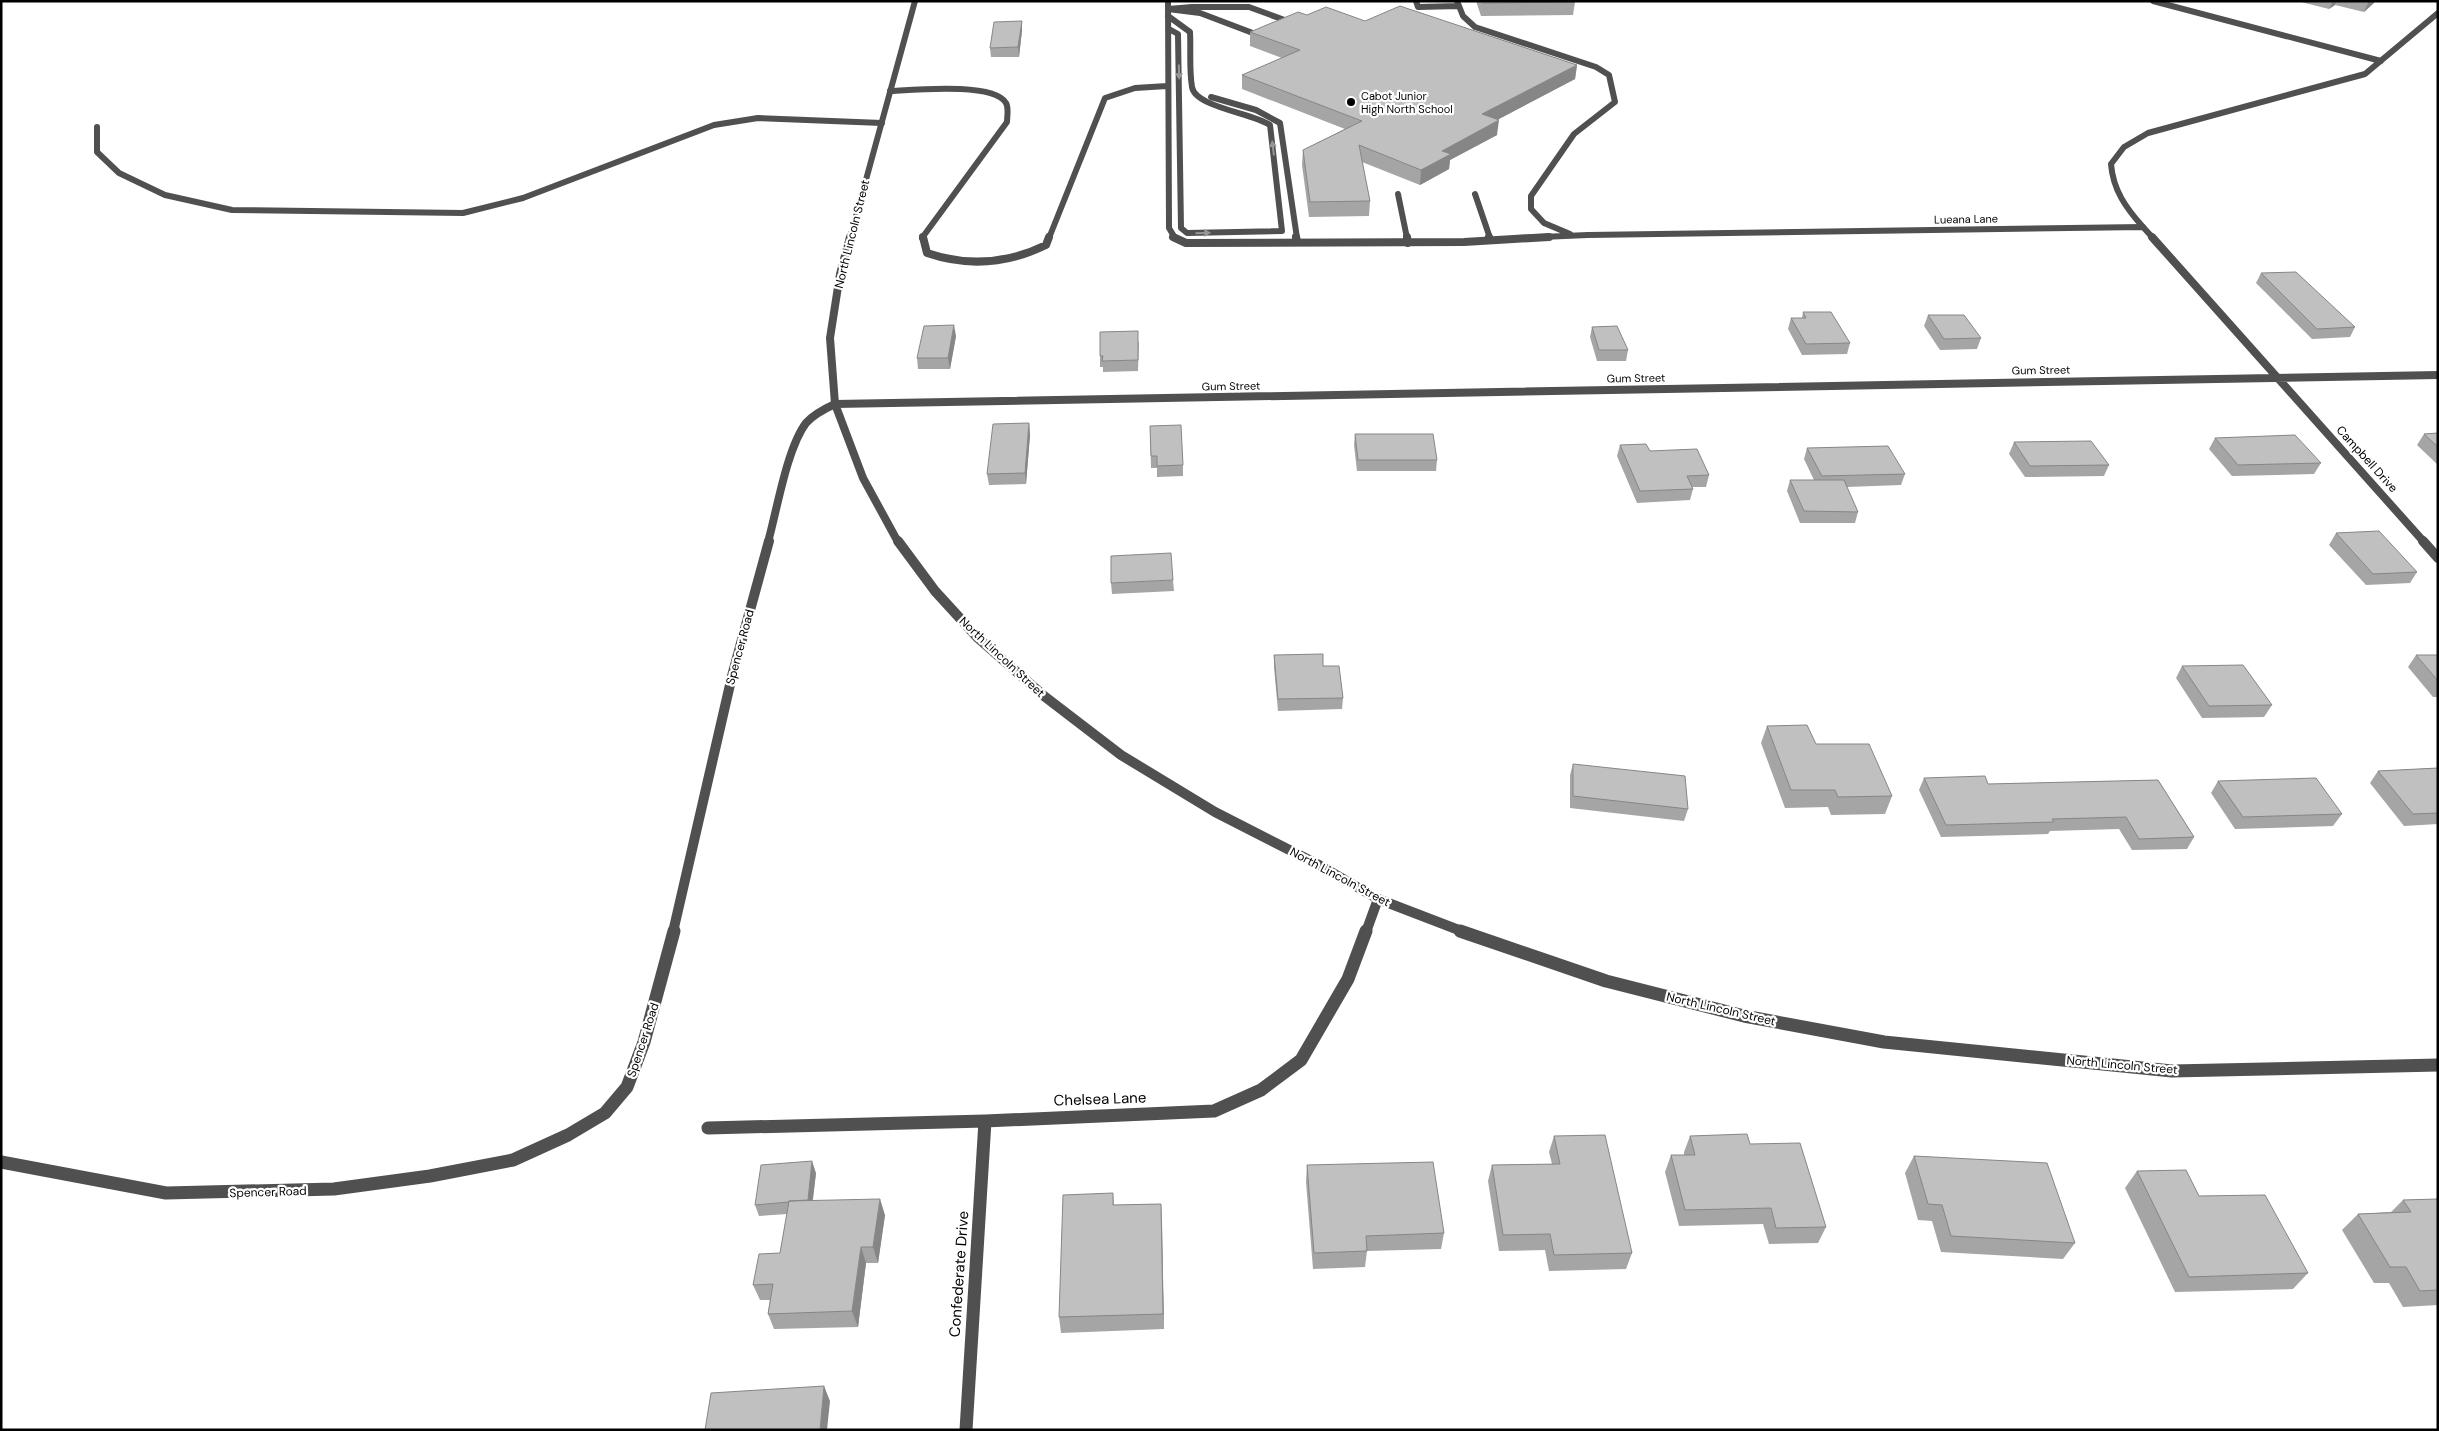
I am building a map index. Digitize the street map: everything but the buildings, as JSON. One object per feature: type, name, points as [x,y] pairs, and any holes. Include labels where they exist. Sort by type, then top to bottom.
[{"type":"street","name":"North Lincoln Street","points":[[915,1],[840,274],[830,338],[835,404],[863,478],[898,543],[935,591],[978,638],[1044,696],[1121,755],[1215,812],[1378,899],[1490,942],[1606,981],[1744,1016],[1884,1042],[2172,1071],[2438,1065]]},
{"type":"street","points":[[1416,1],[1418,7],[1458,4],[1463,16],[1475,27],[1596,67],[1609,75],[1615,102],[1574,134],[1531,196],[1531,209],[1544,223],[1566,233],[1588,236]]},
{"type":"street","points":[[2153,1],[2381,61]]},
{"type":"street","points":[[1249,7],[1290,22],[1258,35],[1200,13],[1168,9],[1249,7]]},
{"type":"street","points":[[1168,9],[1167,86],[1170,228],[1173,237],[1186,243],[1298,241],[1328,244],[1464,242],[1490,239],[1588,236]]},
{"type":"street","points":[[1168,9],[1190,32],[1192,89],[1194,94],[1205,102],[1256,116],[1270,125],[1282,232],[1187,233],[1181,228],[1178,34],[1169,29]]},
{"type":"street","points":[[2277,377],[2128,210],[2112,182],[2111,164],[2124,147],[2148,133],[2365,74],[2438,13]]},
{"type":"street","points":[[890,91],[986,91],[1002,97],[1007,103],[1007,122],[922,238],[927,252],[934,256],[958,261],[977,261],[1004,260],[1030,255],[1046,245],[1105,98],[1118,92],[1142,86],[1167,86]]},
{"type":"street","points":[[1192,89],[1265,114],[1280,122],[1298,241]]},
{"type":"street","points":[[97,128],[97,152],[119,174],[165,195],[232,210],[463,213],[523,198],[714,125],[758,118],[882,123]]},
{"type":"street","points":[[1398,194],[1408,243]]},
{"type":"street","points":[[1475,194],[1490,239]]},
{"type":"street","name":"Lueana Lane","points":[[1588,236],[2143,227]]},
{"type":"street","name":"Gum Street","points":[[835,404],[2438,375]]},
{"type":"street","name":"Campbell Drive","points":[[2277,377],[2438,558]]},
{"type":"street","name":"Spencer Road","points":[[1,1162],[166,1193],[334,1189],[430,1176],[513,1160],[568,1135],[605,1113],[627,1088],[644,1042],[668,955],[732,676],[791,458],[803,424],[818,410],[835,404]]},
{"type":"street","name":"Chelsea Lane","points":[[708,1128],[985,1121],[1214,1111],[1261,1090],[1301,1060],[1348,980],[1378,899]]},
{"type":"street","name":"Confederate Drive","points":[[966,1430],[985,1121]]},
{"type":"place","name":"Cabot Junior High North School","points":[[1351,102]]}]
